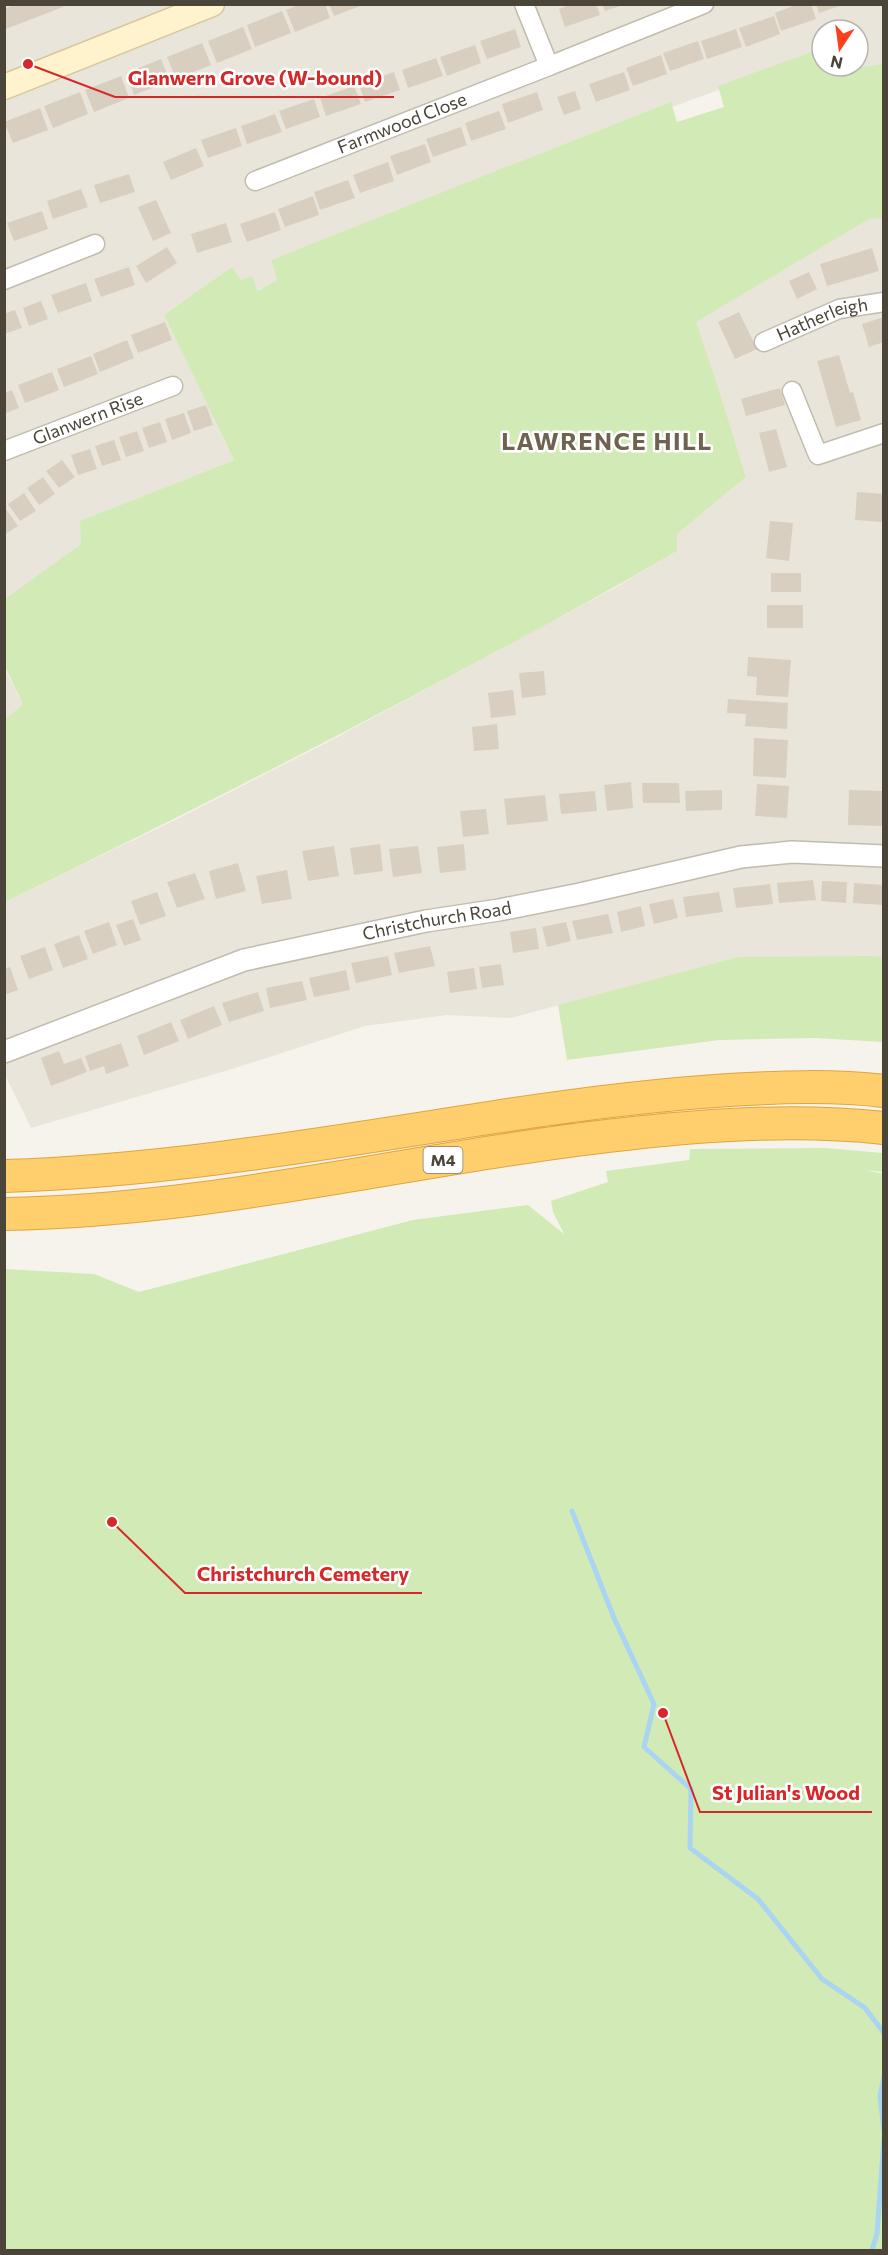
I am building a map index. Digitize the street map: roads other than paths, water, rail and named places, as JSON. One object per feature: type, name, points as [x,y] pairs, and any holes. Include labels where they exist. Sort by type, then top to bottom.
[{"type":"highway","name":"M4","points":[[4,1176],[69,1174],[232,1158],[554,1108],[660,1095],[789,1087],[884,1091]]},
{"type":"highway","name":"M4","points":[[4,1214],[46,1214],[142,1207],[557,1141],[658,1130],[771,1122],[884,1128]]},
{"type":"main road","points":[[4,87],[212,4]]},
{"type":"street","points":[[524,4],[549,66]]},
{"type":"street","name":"Farmwood Close","points":[[255,182],[704,4]]},
{"type":"street","points":[[4,280],[95,244]]},
{"type":"street","name":"Hatherleigh","points":[[764,342],[839,309],[884,302]]},
{"type":"street","name":"Glanwern Rise","points":[[4,451],[173,386]]},
{"type":"street","points":[[792,391],[818,455],[884,433]]},
{"type":"street","name":"Christchurch Road","points":[[4,1052],[244,960],[426,921],[500,910],[570,896],[741,856],[792,852],[884,856]]},
{"type":"waterway","points":[[572,1511],[614,1618],[654,1704],[644,1747],[691,1789],[690,1848],[758,1899],[822,1979],[865,2008],[884,2033]]},
{"type":"waterway","points":[[884,2077],[880,2096],[884,2131]]},
{"type":"waterway","points":[[872,2250],[877,2234],[884,2137]]},
{"type":"place","name":"Glanwern Grove (W-bound)","points":[[28,64]]},
{"type":"place","name":"Christchurch Cemetery","points":[[112,1522]]},
{"type":"place","name":"St Julian's Wood","points":[[663,1713]]},
{"type":"district","name":"LAWRENCE HILL","points":[[607,442]]}]
